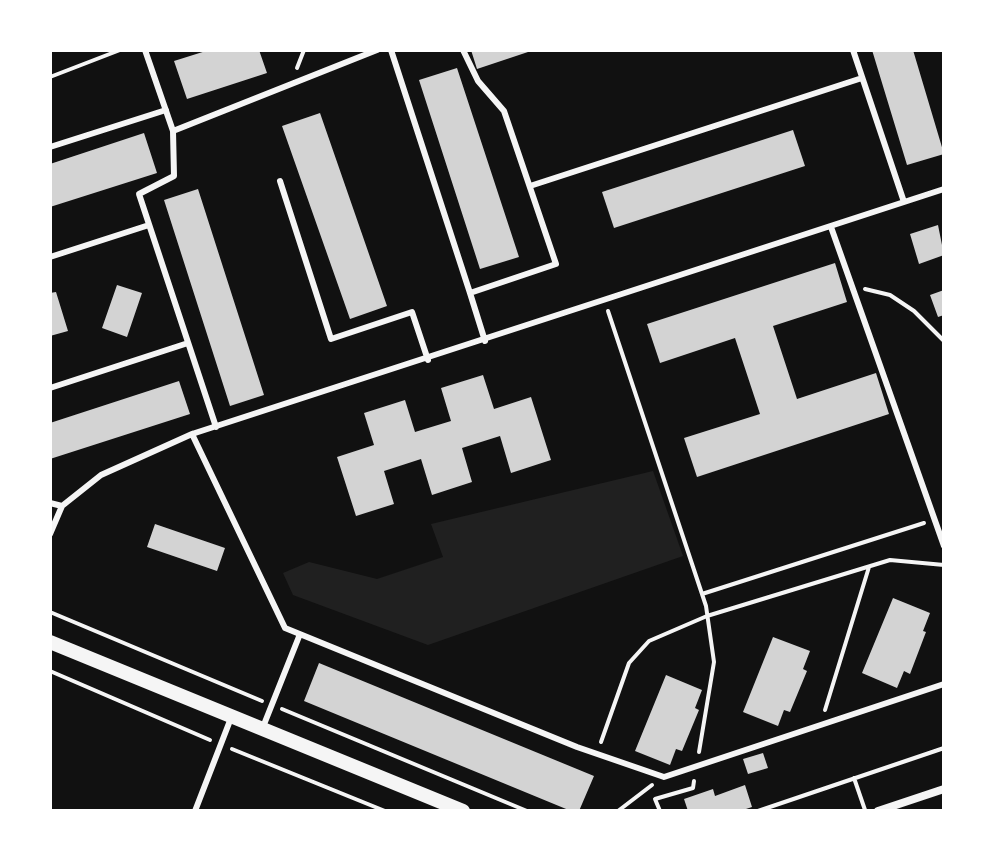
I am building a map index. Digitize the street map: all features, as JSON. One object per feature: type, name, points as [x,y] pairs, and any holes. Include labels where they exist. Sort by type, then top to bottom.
[{"type":"street","points":[[50,642],[463,811]]},
{"type":"street","points":[[878,811],[944,789]]},
{"type":"lane","points":[[145,50],[173,131],[174,176],[139,194],[216,427]]},
{"type":"lane","points":[[173,131],[377,50]]},
{"type":"lane","points":[[391,50],[485,341]]},
{"type":"lane","points":[[463,50],[478,81],[504,111],[556,264],[470,293]]},
{"type":"lane","points":[[853,50],[904,202]]},
{"type":"lane","points":[[530,186],[862,78]]},
{"type":"lane","points":[[50,147],[166,110]]},
{"type":"lane","points":[[280,181],[331,339],[412,312],[428,360]]},
{"type":"lane","points":[[50,534],[62,506],[101,475],[192,434],[428,360],[944,189]]},
{"type":"lane","points":[[50,257],[149,225]]},
{"type":"lane","points":[[831,227],[944,546]]},
{"type":"lane","points":[[50,388],[188,343]]},
{"type":"lane","points":[[192,434],[285,628],[597,754],[664,777],[944,684]]},
{"type":"lane","points":[[50,503],[62,506]]},
{"type":"lane","points":[[262,730],[300,634]]},
{"type":"lane","points":[[195,811],[231,718]]},
{"type":"path","points":[[50,77],[120,50]]},
{"type":"path","points":[[851,285],[890,295],[914,311],[944,341]]},
{"type":"path","points":[[604,301],[702,594],[714,662],[693,788],[655,799],[660,811]]},
{"type":"path","points":[[702,594],[934,520]]},
{"type":"path","points":[[597,754],[629,663],[649,641],[707,616],[890,560],[944,565]]},
{"type":"path","points":[[820,725],[869,567]]},
{"type":"path","points":[[50,612],[527,811]]},
{"type":"path","points":[[758,811],[944,748]]},
{"type":"path","points":[[618,811],[664,777]]},
{"type":"path","points":[[854,778],[865,811]]},
{"type":"shaded area","points":[[653,471],[683,556],[428,645],[293,595],[283,573],[309,562],[377,579],[443,557],[431,524]]},
{"type":"building","points":[[209,50],[259,50],[267,73],[187,99],[174,61]]},
{"type":"building","points":[[471,50],[531,50],[531,51],[477,69]]},
{"type":"building","points":[[872,50],[913,50],[944,154],[907,165]]},
{"type":"building","points":[[457,68],[519,257],[480,269],[419,80]]},
{"type":"building","points":[[320,113],[387,306],[350,319],[282,126]]},
{"type":"building","points":[[793,130],[805,166],[614,228],[602,192]]},
{"type":"building","points":[[144,133],[157,173],[50,207],[50,164]]},
{"type":"building","points":[[198,189],[264,395],[230,406],[164,200]]},
{"type":"building","points":[[938,225],[944,255],[919,264],[910,234]]},
{"type":"building","points":[[835,263],[847,302],[773,326],[797,399],[876,373],[889,414],[697,477],[684,438],[760,414],[735,338],[660,363],[647,324]]},
{"type":"building","points":[[117,285],[142,293],[127,337],[102,328]]},
{"type":"building","points":[[944,290],[944,315],[938,317],[930,295]]},
{"type":"building","points":[[56,292],[68,331],[50,336],[50,293]]},
{"type":"building","points":[[483,375],[494,409],[531,397],[551,460],[511,473],[500,436],[462,448],[472,482],[432,495],[421,459],[384,471],[394,504],[356,516],[337,457],[374,445],[364,413],[405,400],[415,432],[451,421],[441,388]]},
{"type":"building","points":[[179,381],[190,414],[50,459],[50,423]]},
{"type":"building","points":[[155,524],[225,548],[217,571],[147,547]]},
{"type":"building","points":[[893,598],[930,613],[910,674],[904,671],[897,688],[862,673]]},
{"type":"building","points":[[773,637],[810,651],[803,669],[807,671],[790,712],[784,710],[778,726],[743,712]]},
{"type":"building","points":[[319,663],[594,776],[579,811],[571,811],[304,701]]},
{"type":"building","points":[[666,675],[702,690],[695,708],[699,710],[682,751],[676,749],[670,765],[635,751]]},
{"type":"building","points":[[763,753],[768,768],[748,774],[743,759]]},
{"type":"building","points":[[745,785],[752,807],[740,811],[688,811],[684,799],[713,789],[715,796]]}]
